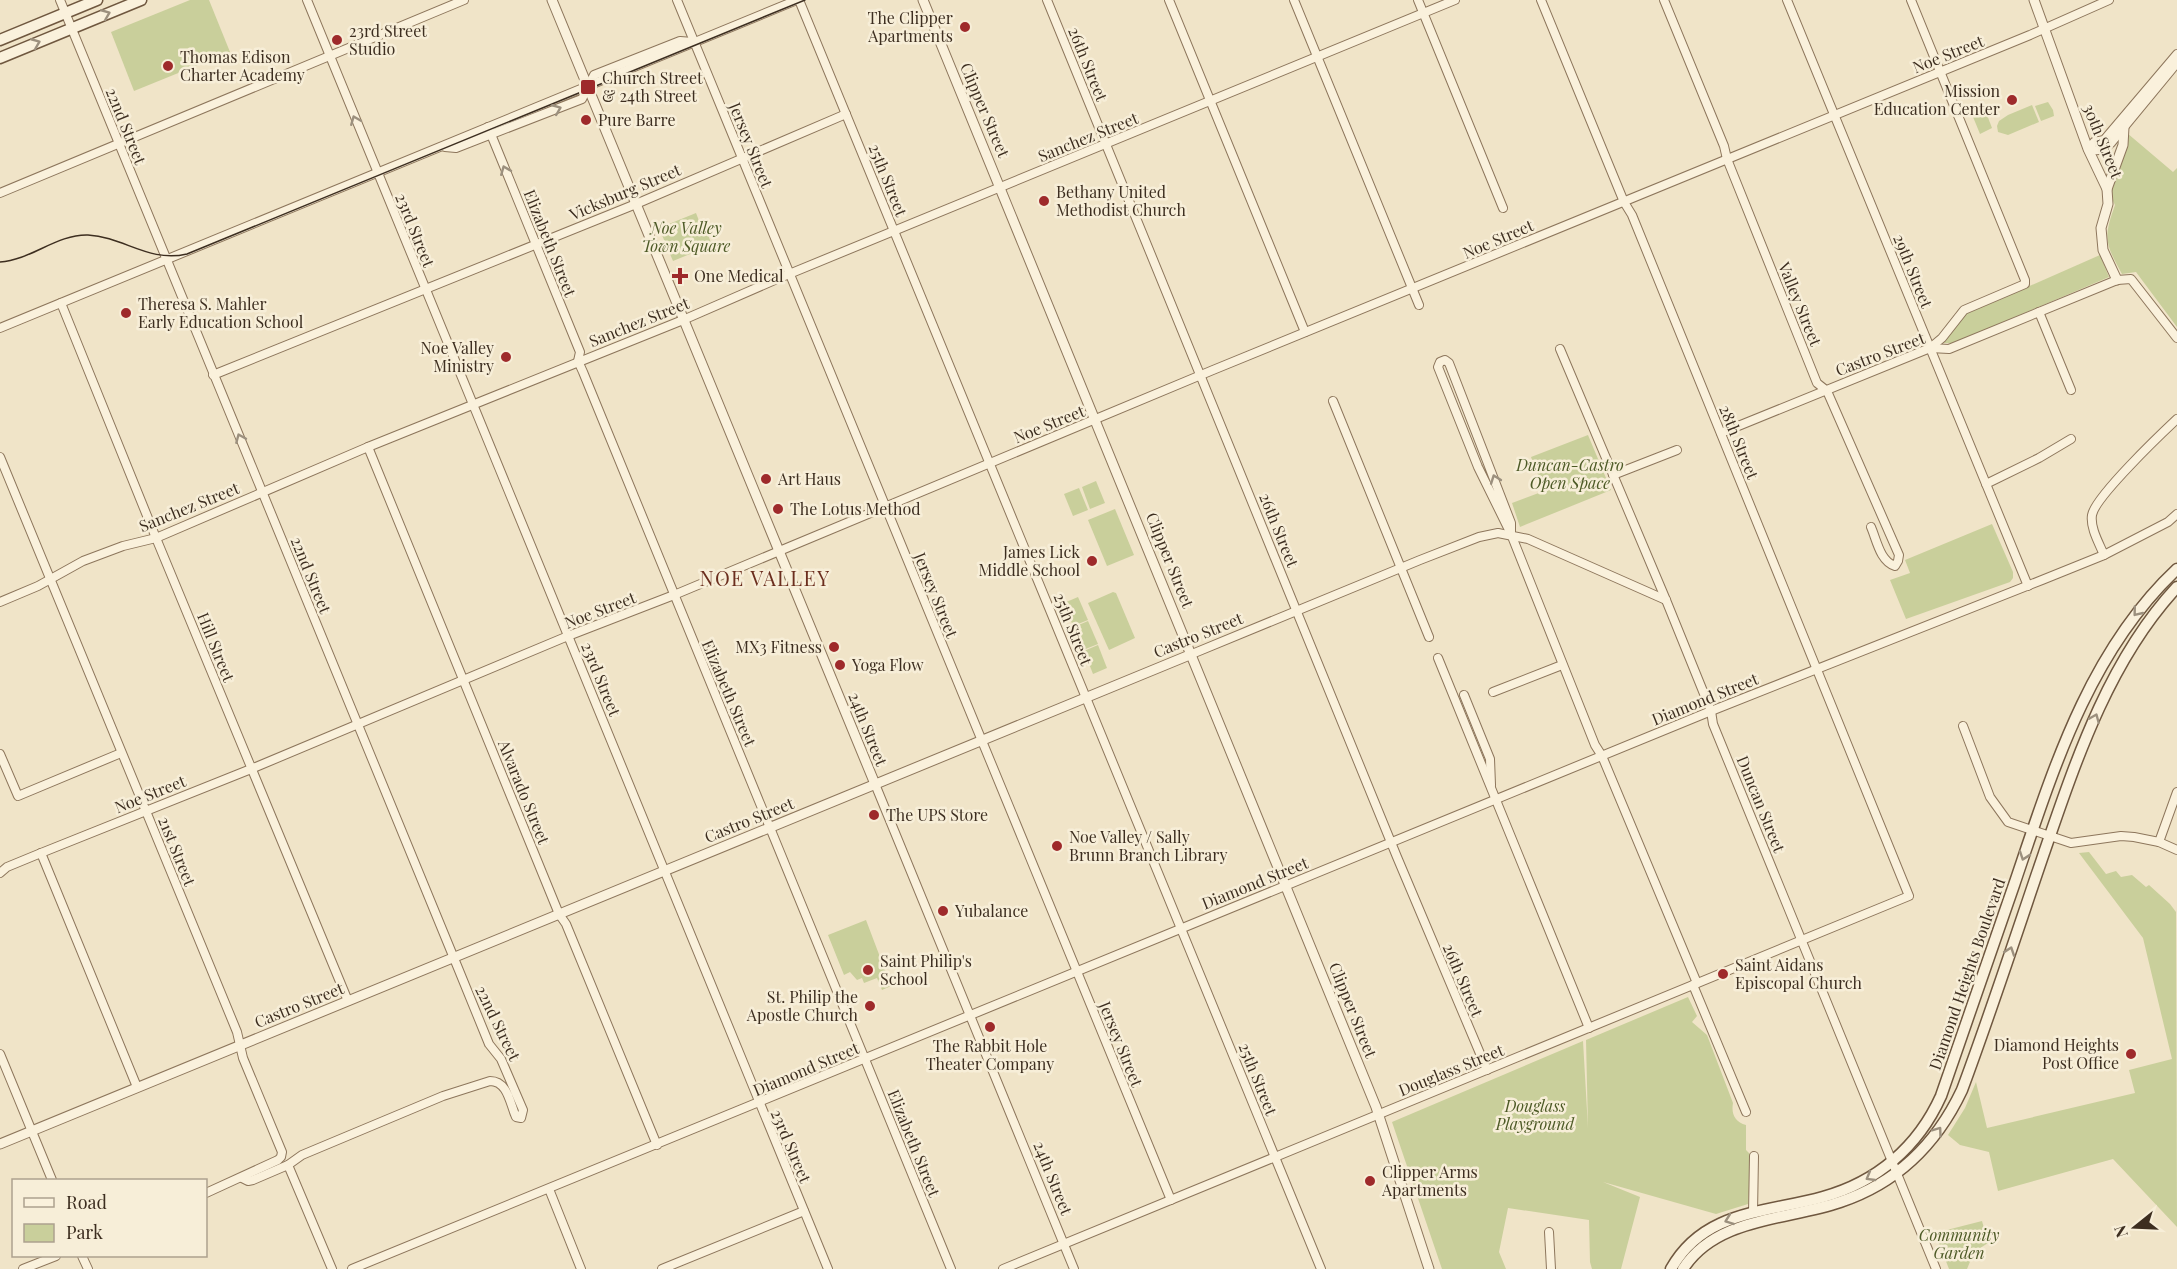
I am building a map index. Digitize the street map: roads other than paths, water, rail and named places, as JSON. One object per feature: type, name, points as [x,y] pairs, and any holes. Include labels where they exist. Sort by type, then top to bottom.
[{"type":"main road","points":[[0,40],[97,0]]},
{"type":"main road","points":[[0,58],[141,0]]},
{"type":"main road","name":"Diamond Heights Boulevard","points":[[1683,1269],[1702,1247],[1727,1232],[1839,1202],[1872,1188],[1895,1167],[1921,1132],[1941,1096],[2032,831],[2069,734],[2103,662],[2135,615],[2177,569]]},
{"type":"main road","name":"Diamond Heights Boulevard","points":[[1671,1269],[1686,1248],[1704,1232],[1731,1218],[1840,1192],[1895,1167],[1910,1163],[1932,1140],[1958,1099],[2081,752],[2118,669],[2146,624],[2177,587]]},
{"type":"street","name":"22nd Street","points":[[60,0],[453,958],[489,1044],[501,1059],[523,1110],[521,1118],[516,1117],[505,1090],[499,1083],[490,1082],[443,1096],[302,1155],[288,1165]]},
{"type":"street","name":"23rd Street","points":[[307,0],[828,1269]]},
{"type":"street","points":[[0,193],[464,0]]},
{"type":"street","name":"24th Street","points":[[552,0],[1074,1269]]},
{"type":"street","name":"Jersey Street","points":[[677,0],[1171,1200]]},
{"type":"street","points":[[0,328],[798,0]]},
{"type":"street","name":"25th Street","points":[[798,0],[1319,1268]]},
{"type":"street","name":"Clipper Street","points":[[923,0],[1379,1114],[1429,1269]]},
{"type":"street","name":"26th Street","points":[[1047,0],[1487,1070]]},
{"type":"street","points":[[1169,0],[1305,332]]},
{"type":"street","points":[[1294,0],[1419,305]]},
{"type":"street","points":[[1418,0],[1503,208]]},
{"type":"street","name":"Sanchez Street","points":[[0,602],[50,580],[83,561],[123,546],[156,538],[368,447],[683,320],[789,274],[1455,0]]},
{"type":"street","name":"28th Street","points":[[1541,0],[1624,202],[1632,215],[1909,897]]},
{"type":"street","name":"Valley Street","points":[[1664,0],[1817,383],[1827,390],[1899,555],[1895,566],[1884,559],[1871,527]]},
{"type":"street","name":"29th Street","points":[[1787,0],[2028,586]]},
{"type":"street","points":[[1911,0],[2025,276],[2025,284],[1964,310],[1942,338],[1930,348]]},
{"type":"street","name":"30th Street","points":[[2034,0],[2088,149],[2107,189],[2108,204],[2101,228],[2103,250],[2117,280]]},
{"type":"street","name":"Noe Street","points":[[0,873],[4,867],[251,769],[568,636],[674,595],[2109,0]]},
{"type":"street","points":[[2177,54],[2104,140],[2094,142],[2088,149],[2097,152],[2105,149],[2177,63]]},
{"type":"street","points":[[443,146],[456,148],[582,99],[588,86]]},
{"type":"street","name":"Vicksburg Street","points":[[213,375],[636,204],[741,157],[846,114]]},
{"type":"street","points":[[2107,189],[2123,145],[2124,127]]},
{"type":"street","name":"Elizabeth Street","points":[[488,128],[579,352],[578,361],[951,1269]]},
{"type":"street","points":[[2117,280],[2131,279],[2177,338]]},
{"type":"street","name":"Castro Street","points":[[1721,433],[1930,348],[1949,349],[2117,280]]},
{"type":"street","name":"Hill Street","points":[[61,303],[348,1001]]},
{"type":"street","points":[[2039,312],[2071,390]]},
{"type":"street","name":"Duncan Street","points":[[1560,350],[1666,600],[1710,711],[1713,724],[1936,1269]]},
{"type":"street","points":[[1511,534],[1510,523],[1469,413],[1449,363],[1445,360],[1440,362],[1438,368],[1478,467],[1511,534],[1562,665],[1595,745],[1602,756],[1746,1112]]},
{"type":"street","points":[[1333,401],[1429,637]]},
{"type":"street","points":[[1458,417],[1469,413]]},
{"type":"street","points":[[2104,555],[2091,523],[2094,508],[2149,446],[2177,419]]},
{"type":"street","points":[[1986,484],[2039,458],[2071,439]]},
{"type":"street","name":"Alvarado Street","points":[[368,447],[657,1145]]},
{"type":"street","points":[[1613,475],[1677,450]]},
{"type":"street","name":"21st Street","points":[[0,457],[237,1032],[243,1058],[282,1152],[282,1157],[249,1172],[242,1178]]},
{"type":"street","name":"Diamond Street","points":[[352,1269],[1710,711],[2104,555],[2168,522],[2177,514]]},
{"type":"street","name":"Diamond Street","points":[[2168,522],[2177,520]]},
{"type":"street","name":"Castro Street","points":[[0,1144],[1401,568],[1479,537],[1498,533],[1511,534]]},
{"type":"street","points":[[1511,534],[1528,539],[1666,600]]},
{"type":"street","points":[[1438,658],[1589,1028]]},
{"type":"street","points":[[1493,692],[1562,665]]},
{"type":"street","points":[[1464,695],[1490,759],[1491,787]]},
{"type":"street","points":[[1963,726],[1990,798],[2008,822],[2071,843],[2121,836],[2147,839],[2177,850]]},
{"type":"street","points":[[0,754],[18,796],[121,753]]},
{"type":"street","points":[[2159,842],[2177,792]]},
{"type":"street","points":[[41,853],[137,1087]]},
{"type":"street","name":"Douglass Street","points":[[1003,1269],[1909,897]]},
{"type":"street","points":[[0,1054],[52,1179]]},
{"type":"street","points":[[1753,1213],[1754,1156]]},
{"type":"street","points":[[207,1193],[242,1178],[248,1181],[253,1180],[288,1165],[332,1269]]},
{"type":"street","points":[[549,1189],[581,1269]]},
{"type":"street","points":[[662,1269],[804,1212]]},
{"type":"street","points":[[1549,1232],[1551,1269]]},
{"type":"street","points":[[23,1269],[53,1257]]},
{"type":"tram line","points":[[0,262],[22,257],[66,239],[88,235],[161,255],[187,254],[805,0]]},
{"type":"place","name":"The Clipper Apartments","points":[[965,27]]},
{"type":"place","name":"23rd Street Studio","points":[[337,40]]},
{"type":"place","name":"Thomas Edison Charter Academy","points":[[168,66]]},
{"type":"place","name":"Church Street & 24th Street","points":[[588,87]]},
{"type":"place","name":"Mission Education Center","points":[[2012,100]]},
{"type":"place","name":"Pure Barre","points":[[586,120]]},
{"type":"place","name":"Bethany United Methodist Church","points":[[1044,201]]},
{"type":"place","name":"One Medical","points":[[680,276]]},
{"type":"place","name":"Theresa S. Mahler Early Education School","points":[[126,313]]},
{"type":"place","name":"Noe Valley Ministry","points":[[506,357]]},
{"type":"place","name":"Art Haus","points":[[766,479]]},
{"type":"place","name":"The Lotus Method","points":[[778,509]]},
{"type":"place","name":"James Lick Middle School","points":[[1092,561]]},
{"type":"place","name":"MX3 Fitness","points":[[834,647]]},
{"type":"place","name":"Yoga Flow","points":[[840,665]]},
{"type":"place","name":"The UPS Store","points":[[874,815]]},
{"type":"place","name":"Noe Valley / Sally Brunn Branch Library","points":[[1057,846]]},
{"type":"place","name":"Yubalance","points":[[943,911]]},
{"type":"place","name":"Saint Philip's School","points":[[868,970]]},
{"type":"place","name":"Saint Aidans Episcopal Church","points":[[1723,974]]},
{"type":"place","name":"St. Philip the Apostle Church","points":[[870,1006]]},
{"type":"place","name":"The Rabbit Hole Theater Company","points":[[990,1027]]},
{"type":"place","name":"Diamond Heights Post Office","points":[[2131,1054]]},
{"type":"place","name":"Clipper Arms Apartments","points":[[1370,1181]]},
{"type":"district","name":"NOE VALLEY","points":[[765,579]]},
{"type":"park label","name":"Noe Valley Town Square","points":[[686,237]]},
{"type":"park label","name":"Duncan-Castro Open Space","points":[[1570,474]]},
{"type":"park label","name":"Douglass Playground","points":[[1535,1115]]},
{"type":"park label","name":"Community Garden","points":[[1959,1244]]}]
